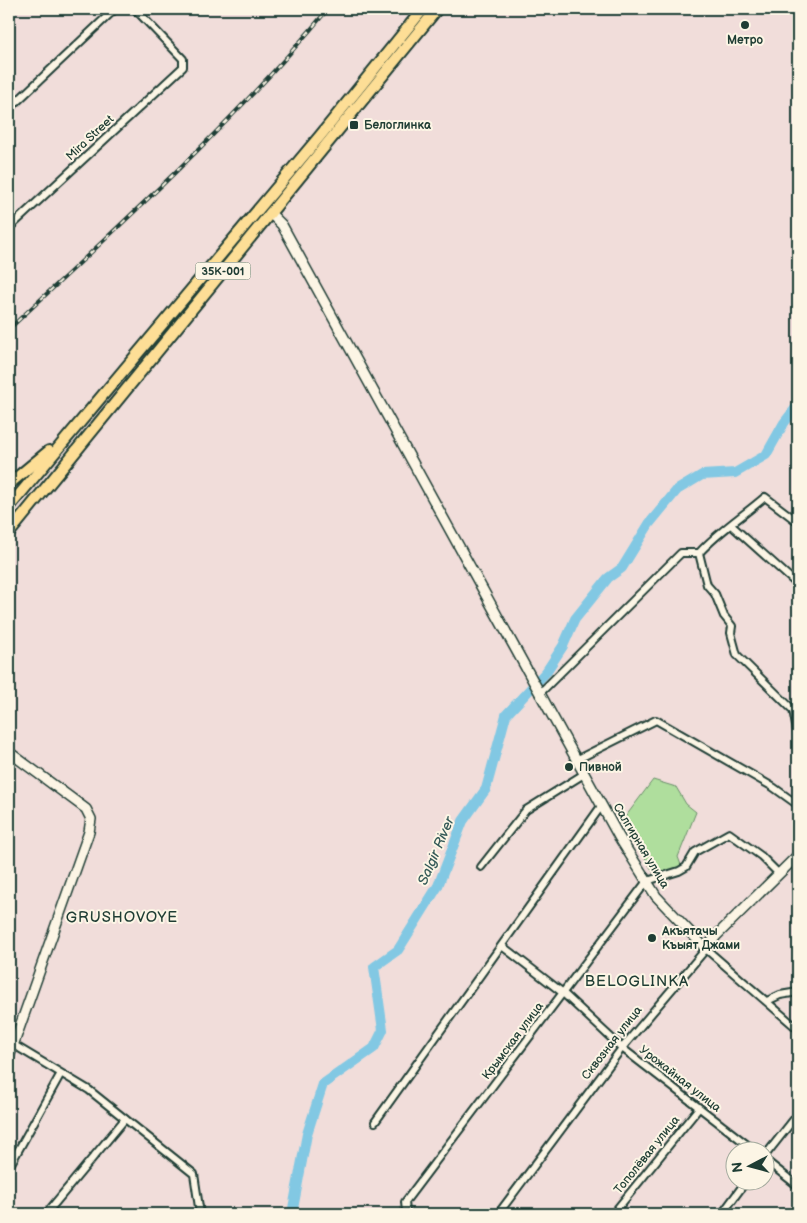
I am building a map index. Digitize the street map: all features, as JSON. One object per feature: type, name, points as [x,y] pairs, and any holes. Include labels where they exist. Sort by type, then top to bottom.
[{"type":"main road","name":"35К-001","points":[[9,507],[62,441],[320,136],[423,9]]},
{"type":"main road","name":"35К-001","points":[[11,529],[437,9]]},
{"type":"main road","name":"Салгирная улица","points":[[270,213],[282,225],[576,760],[647,882],[656,896],[706,949]]},
{"type":"main road","points":[[9,484],[24,469],[62,441]]},
{"type":"main road","points":[[9,752],[86,809],[91,819],[89,832],[9,1057]]},
{"type":"main road","name":"Сквозная улица","points":[[706,949],[716,936],[798,855]]},
{"type":"street","points":[[9,109],[115,9]]},
{"type":"street","name":"Mira Street","points":[[9,228],[185,64],[183,59],[135,9]]},
{"type":"street","points":[[539,693],[681,553],[699,553],[714,537],[765,497],[798,522]]},
{"type":"street","points":[[731,525],[798,585]]},
{"type":"street","points":[[699,553],[707,585],[715,594],[724,616],[732,626],[731,634],[737,655],[796,708],[798,736]]},
{"type":"street","points":[[576,760],[656,720],[773,787],[798,805]]},
{"type":"street","points":[[481,866],[526,810],[584,774]]},
{"type":"street","points":[[375,1122],[602,805]]},
{"type":"street","points":[[647,882],[679,872],[686,867],[694,852],[729,833],[761,856],[779,874]]},
{"type":"street","name":"Крымская улица","points":[[409,1214],[406,1212],[405,1202],[647,882]]},
{"type":"street","name":"Урожайная улица","points":[[502,946],[563,993],[622,1048],[698,1109],[740,1140]]},
{"type":"street","name":"Салгирная улица","points":[[706,949],[798,1029]]},
{"type":"street","name":"Сквозная улица","points":[[498,1214],[622,1048],[706,949]]},
{"type":"street","points":[[767,1002],[780,995],[798,992]]},
{"type":"street","points":[[14,1045],[60,1075],[89,1090],[194,1174],[200,1214]]},
{"type":"street","points":[[9,1167],[60,1075]]},
{"type":"street","name":"Тополёвая улица","points":[[613,1214],[698,1109]]},
{"type":"street","points":[[774,1145],[798,1114]]},
{"type":"street","points":[[46,1214],[125,1119]]},
{"type":"street","points":[[774,1166],[798,1186]]},
{"type":"street","points":[[722,1214],[740,1190]]},
{"type":"green space","points":[[653,780],[676,787],[686,804],[696,812],[678,857],[681,865],[678,870],[655,875],[623,820]]},
{"type":"waterway","name":"Salgir River","points":[[292,1214],[307,1134],[323,1084],[374,1048],[383,1030],[374,967],[398,950],[438,886],[463,821],[486,789],[506,715],[546,672],[563,646],[575,619],[608,578],[622,568],[649,524],[677,490],[702,475],[735,473],[766,455],[784,423],[798,405]]},
{"type":"railway","points":[[9,329],[214,134],[291,52],[328,9]]},
{"type":"place","name":"Метро","points":[[745,25]]},
{"type":"place","name":"Белоглинка","points":[[354,125]]},
{"type":"place","name":"Пивной","points":[[569,767]]},
{"type":"place","name":"Акъятачы Къыят Джами","points":[[652,938]]},
{"type":"district","name":"GRUSHOVOYE","points":[[122,917]]},
{"type":"district","name":"BELOGLINKA","points":[[637,981]]}]
